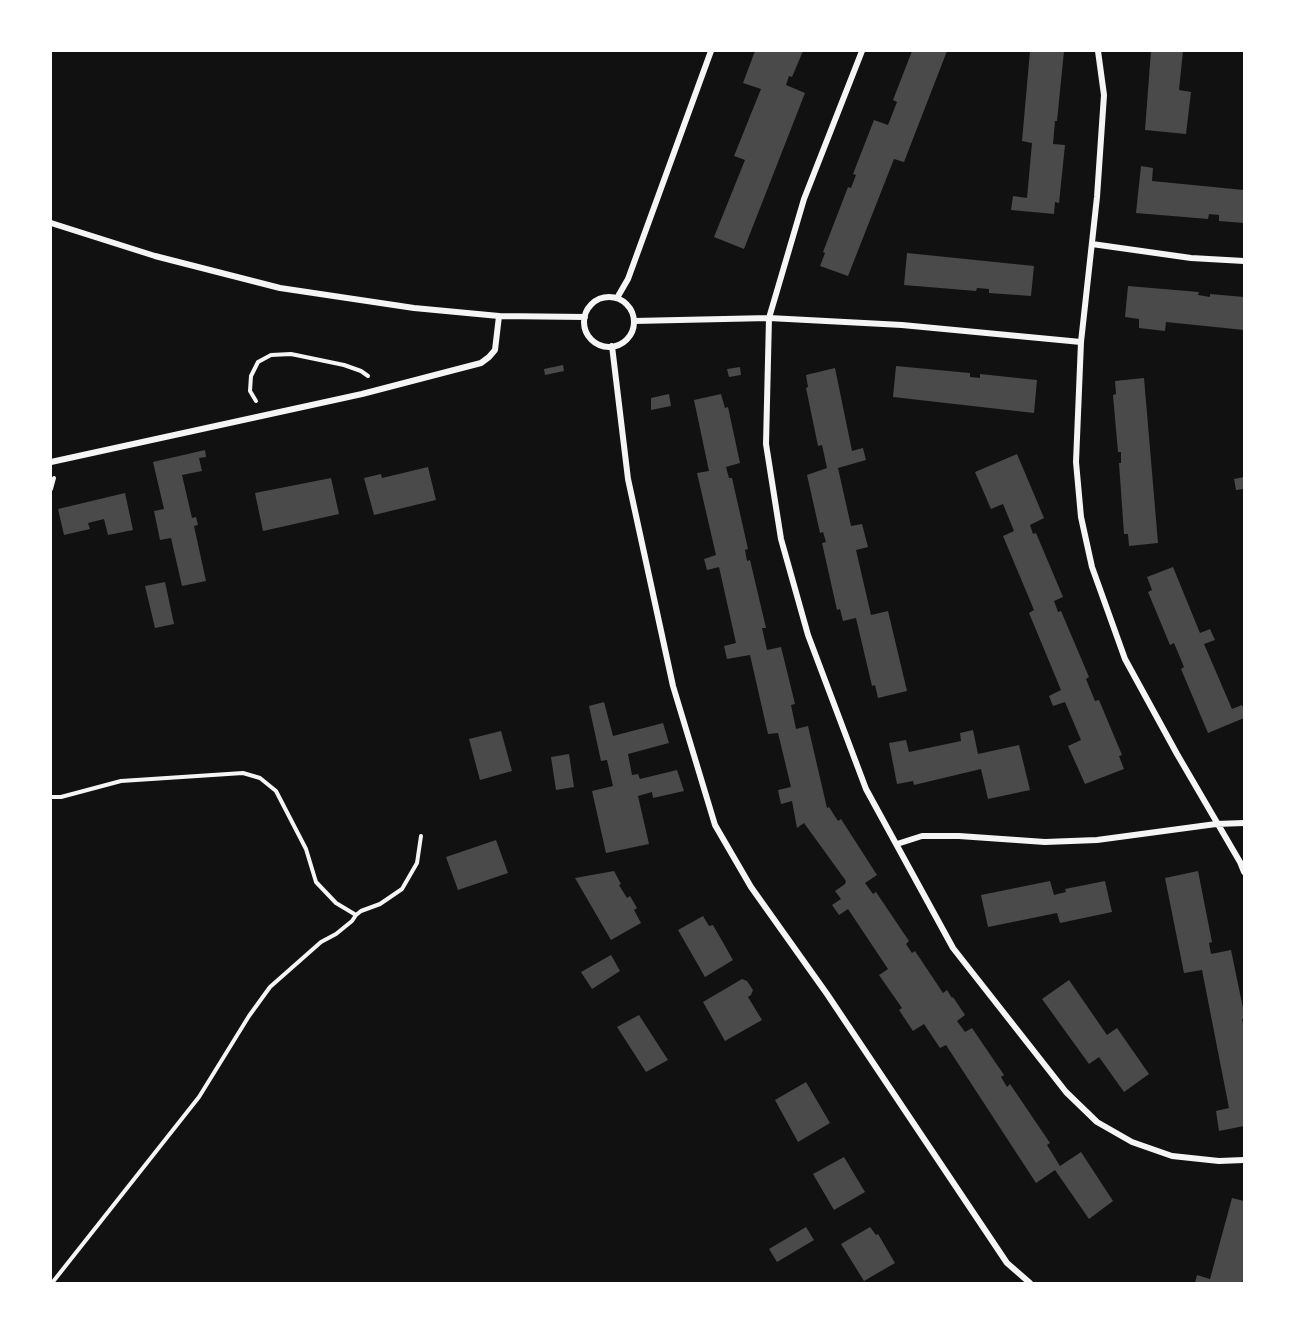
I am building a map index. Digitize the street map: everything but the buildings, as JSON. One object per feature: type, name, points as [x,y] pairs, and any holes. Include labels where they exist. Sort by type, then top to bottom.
[{"type":"street","points":[[617,298],[628,279],[711,51]]},
{"type":"street","points":[[861,51],[804,199],[769,318],[766,444],[781,539],[808,635],[866,789],[953,948],[1066,1092],[1097,1122],[1132,1143],[1172,1156],[1219,1161],[1244,1160]]},
{"type":"street","points":[[1098,51],[1104,95],[1097,197],[1081,342],[1076,462],[1082,517],[1092,567],[1125,659],[1244,872]]},
{"type":"street","points":[[51,223],[155,256],[280,288],[414,308],[499,316],[585,317]]},
{"type":"street","points":[[1092,244],[1191,258],[1244,261]]},
{"type":"street","points":[[617,298],[625,302],[634,316],[632,332],[621,344],[606,346],[598,344],[587,333],[585,326],[588,309],[600,299],[617,298]]},
{"type":"street","points":[[51,462],[377,390],[481,363],[495,350],[499,316]]},
{"type":"street","points":[[634,321],[769,318],[902,325],[1081,342]]},
{"type":"street","points":[[612,346],[628,479],[673,686],[715,825],[751,887],[827,994],[1007,1263],[1030,1283]]},
{"type":"street","points":[[897,844],[922,836],[959,836],[1045,842],[1097,840],[1216,824],[1244,823]]},
{"type":"path","points":[[269,414],[258,404],[250,391],[251,376],[258,362],[271,355],[291,354],[344,365],[368,375],[377,390]]},
{"type":"path","points":[[51,798],[121,781],[243,773],[260,778],[276,791],[306,849],[316,882],[336,903],[356,915]]},
{"type":"path","points":[[52,1283],[199,1097],[249,1016],[270,987],[321,942],[352,921],[361,911],[380,904],[402,889],[417,863],[421,836]]}]
